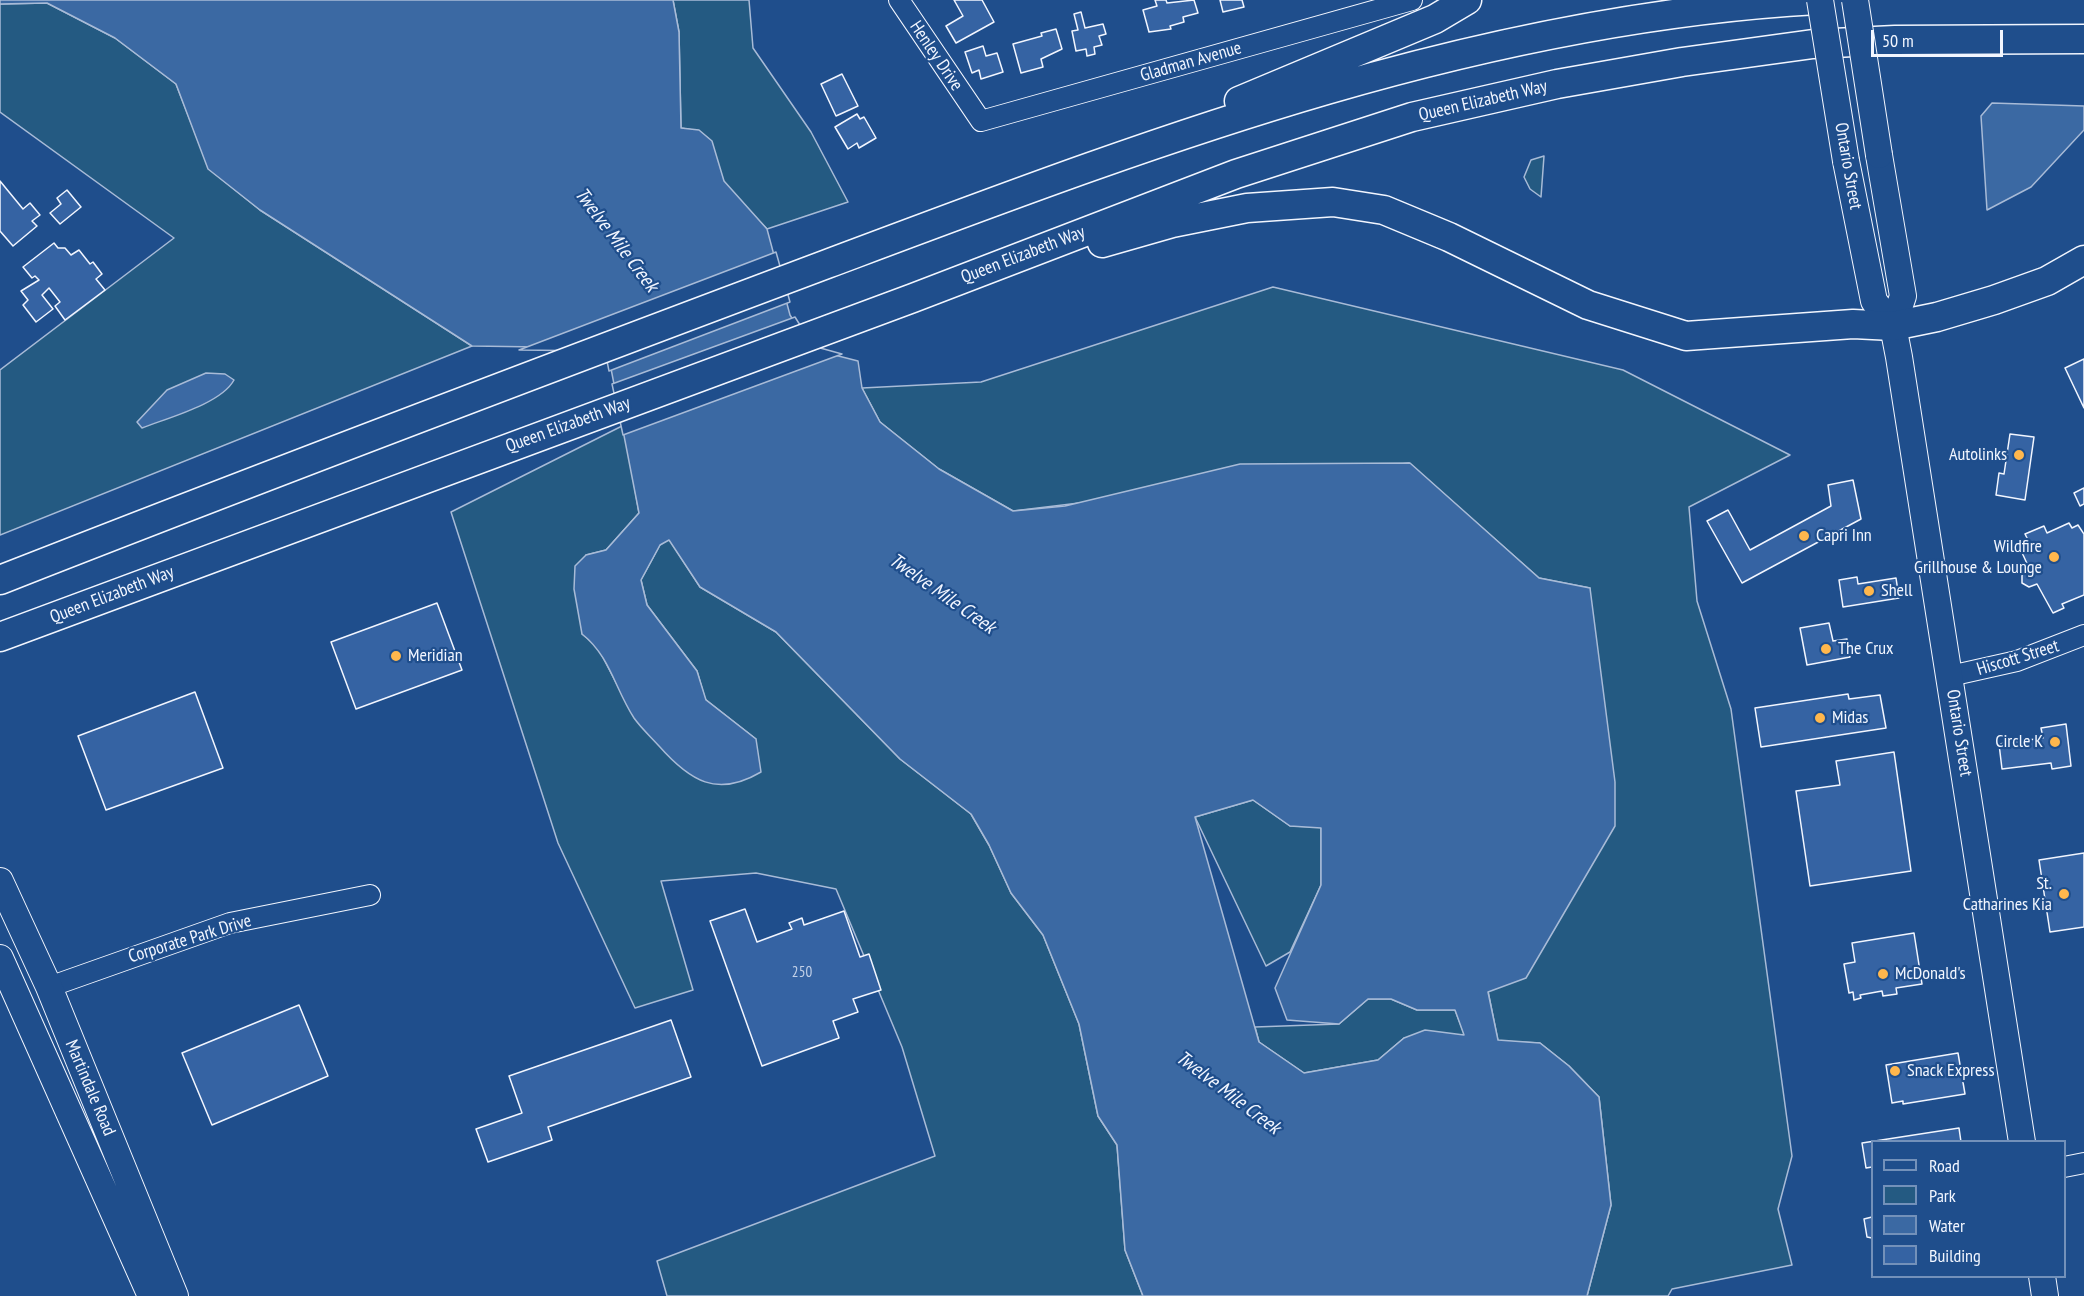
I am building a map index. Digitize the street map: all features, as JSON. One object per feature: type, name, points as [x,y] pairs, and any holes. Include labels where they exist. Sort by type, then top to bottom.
[{"type":"highway","points":[[1158,141],[1263,89],[1436,19],[1467,0]]},
{"type":"highway","points":[[0,580],[366,437],[1158,141],[1348,83],[1467,52],[1632,18],[1818,0]]},
{"type":"highway","name":"Queen Elizabeth Way","points":[[0,637],[913,298],[1236,174],[1412,117],[1557,84],[1682,62],[1813,44],[1895,40],[2084,39]]},
{"type":"highway","points":[[913,298],[1172,223],[1247,208],[1334,202],[1384,210],[1449,237],[1588,305],[1686,336],[1853,324],[1893,326],[1937,317],[1994,300],[2047,280],[2084,260]]},
{"type":"main road","name":"Ontario Street","points":[[1818,0],[1845,161],[1874,301],[1893,326]]},
{"type":"main road","name":"Ontario Street","points":[[1855,0],[1878,155],[1903,296],[1893,326],[2022,1140]]},
{"type":"main road","name":"Martindale Road","points":[[0,881],[49,987],[175,1296]]},
{"type":"main road","name":"Martindale Road","points":[[0,958],[9,1000],[151,1296]]},
{"type":"main road","points":[[9,1000],[49,987]]},
{"type":"main road","points":[[2042,1278],[2046,1296]]},
{"type":"street","name":"Henley Drive","points":[[899,0],[974,111]]},
{"type":"street","name":"Gladman Avenue","points":[[974,111],[981,121],[1412,0]]},
{"type":"street","name":"Hiscott Street","points":[[1950,676],[2017,662],[2084,635]]},
{"type":"street","name":"Corporate Park Drive","points":[[49,987],[230,923],[370,895]]},
{"type":"street","points":[[2066,1167],[2084,1163]]},
{"type":"green space","points":[[673,0],[749,0],[753,48],[811,132],[848,202],[767,229],[732,192],[723,180],[709,139],[694,130],[681,128],[679,32]]},
{"type":"green space","points":[[47,3],[115,38],[176,84],[209,169],[260,210],[472,346],[0,535],[0,370],[174,238],[0,112],[0,4]]},
{"type":"green space","points":[[1544,156],[1541,197],[1530,189],[1524,177],[1531,160]]},
{"type":"green space","points":[[1273,287],[1623,370],[1790,455],[1689,507],[1697,601],[1731,709],[1792,1156],[1778,1209],[1792,1265],[1672,1289],[1668,1296],[1587,1296],[1611,1205],[1599,1097],[1569,1066],[1540,1043],[1498,1041],[1488,991],[1590,588],[1539,578],[1409,463],[1013,511],[939,469],[880,422],[862,388],[981,382]]},
{"type":"green space","points":[[624,425],[639,513],[606,550],[586,555],[582,634],[597,646],[635,719],[756,739],[705,699],[697,671],[647,605],[641,580],[660,545],[669,539],[700,587],[776,632],[900,759],[971,814],[989,845],[1011,893],[1043,935],[1079,1024],[1098,1116],[1117,1145],[1125,1250],[1143,1296],[667,1296],[657,1261],[935,1156],[902,1047],[836,889],[756,873],[661,881],[693,990],[635,1008],[558,843],[451,512]]},
{"type":"green space","points":[[1253,800],[1290,826],[1321,827],[1321,885],[1290,952],[1266,966],[1195,817]]},
{"type":"green space","points":[[1368,999],[1391,999],[1417,1010],[1455,1010],[1465,1036],[1404,1038],[1378,1060],[1304,1073],[1259,1042],[1255,1027],[1339,1024]]},
{"type":"water","name":"Twelve Mile Creek","points":[[0,0],[673,0],[679,32],[681,128],[699,130],[712,141],[724,181],[767,229],[790,315],[811,349],[858,361],[862,388],[880,422],[939,469],[1013,511],[1065,506],[1240,464],[1410,463],[1539,578],[1590,588],[1615,782],[1615,826],[1526,978],[1488,992],[1498,1040],[1540,1043],[1569,1066],[1599,1097],[1611,1205],[1587,1296],[1143,1296],[1125,1250],[1117,1145],[1098,1116],[1079,1024],[1043,935],[1011,893],[989,845],[971,814],[900,759],[776,632],[700,587],[669,540],[660,545],[641,580],[647,605],[697,671],[706,700],[756,739],[761,772],[731,784],[718,784],[705,782],[682,768],[634,718],[606,663],[582,634],[574,589],[575,566],[586,555],[606,550],[639,513],[607,348],[472,346],[260,210],[208,169],[176,84],[115,38],[47,3],[0,4]],"holes":[[[1253,800],[1290,826],[1321,828],[1321,885],[1275,988],[1287,1020],[1339,1024],[1368,999],[1391,999],[1417,1010],[1455,1010],[1464,1035],[1425,1030],[1404,1038],[1378,1060],[1304,1073],[1259,1042],[1195,817]]]},
{"type":"water","points":[[1992,103],[2084,106],[2084,130],[2031,187],[1987,210],[1981,116]]},
{"type":"water","points":[[206,373],[225,374],[234,380],[227,389],[206,403],[142,428],[137,422],[167,390]]},
{"type":"pier","points":[[776,252],[790,302],[609,371],[605,351],[519,350]]},
{"type":"pier","points":[[795,317],[813,346],[842,354],[623,435],[612,384]]},
{"type":"building","points":[[954,0],[982,0],[994,22],[956,43],[946,26],[963,16]]},
{"type":"building","points":[[1155,0],[1166,0],[1167,3],[1194,0],[1198,13],[1183,17],[1184,22],[1170,26],[1171,29],[1149,32],[1143,10],[1157,6]]},
{"type":"building","points":[[1220,0],[1242,0],[1244,7],[1223,12]]},
{"type":"building","points":[[1081,12],[1085,28],[1103,24],[1106,34],[1099,36],[1102,45],[1094,47],[1095,54],[1087,56],[1086,49],[1076,51],[1072,31],[1078,30],[1074,14]]},
{"type":"building","points":[[1056,29],[1062,49],[1041,59],[1043,67],[1021,73],[1013,44],[1042,36],[1041,33]]},
{"type":"building","points":[[983,46],[986,56],[997,53],[1003,72],[981,79],[979,70],[972,73],[965,52]]},
{"type":"building","points":[[842,74],[858,106],[836,116],[821,84]]},
{"type":"building","points":[[857,114],[860,119],[864,117],[876,138],[859,148],[857,143],[848,149],[835,127]]},
{"type":"building","points":[[0,181],[23,209],[30,203],[40,215],[32,221],[37,226],[13,246],[0,231]]},
{"type":"building","points":[[67,190],[81,207],[60,224],[50,213],[61,204],[57,198]]},
{"type":"building","points":[[54,243],[58,248],[65,248],[71,255],[79,250],[90,264],[93,262],[102,274],[96,279],[105,290],[65,320],[55,306],[60,302],[49,288],[42,295],[53,309],[36,322],[23,305],[28,300],[21,291],[39,280],[35,276],[32,278],[23,267]]},
{"type":"building","points":[[2084,359],[2084,408],[2065,368]]},
{"type":"building","name":"Autolinks","points":[[2010,434],[2034,437],[2025,500],[1996,495],[1999,473],[2004,474]]},
{"type":"building","name":"Capri Inn","points":[[1853,480],[1861,519],[1742,583],[1707,521],[1728,510],[1750,550],[1831,506],[1828,485]]},
{"type":"building","points":[[2084,488],[2084,504],[2080,506],[2074,493]]},
{"type":"building","name":"Wildfire Grillhouse & Lounge","points":[[2069,523],[2072,528],[2078,525],[2084,534],[2084,595],[2062,604],[2064,608],[2053,613],[2037,584],[2029,587],[2022,583],[2022,575],[2029,568],[2019,546],[2029,542],[2025,534],[2044,526],[2047,533]]},
{"type":"building","name":"Shell","points":[[1857,577],[1858,584],[1896,578],[1899,598],[1843,607],[1839,580]]},
{"type":"building","name":"Meridian","points":[[437,603],[462,670],[356,709],[331,642]]},
{"type":"building","name":"The Crux","points":[[1829,623],[1833,641],[1847,639],[1850,657],[1807,665],[1800,628]]},
{"type":"building","points":[[195,692],[223,768],[106,810],[78,736]]},
{"type":"building","name":"Midas","points":[[1848,694],[1849,699],[1880,695],[1886,728],[1761,747],[1755,708]]},
{"type":"building","points":[[2066,724],[2071,766],[2052,769],[2051,763],[2002,769],[1999,744],[2043,738],[2041,728]]},
{"type":"building","points":[[1894,752],[1911,871],[1810,886],[1796,791],[1840,785],[1836,761]]},
{"type":"building","name":"St. Catharines Kia","points":[[2084,853],[2084,927],[2050,932],[2039,860]]},
{"type":"building","points":[[745,909],[757,942],[792,929],[789,923],[802,918],[804,925],[844,911],[860,957],[869,954],[881,990],[853,999],[858,1012],[833,1021],[839,1038],[762,1066],[710,921]]},
{"type":"building","name":"McDonald's","points":[[1914,933],[1922,984],[1896,988],[1897,994],[1883,996],[1882,991],[1860,995],[1861,998],[1854,1000],[1853,992],[1849,993],[1844,964],[1855,962],[1852,943]]},
{"type":"building","points":[[299,1005],[328,1076],[212,1125],[182,1053]]},
{"type":"building","points":[[671,1020],[691,1077],[548,1127],[552,1140],[488,1162],[476,1129],[522,1113],[509,1076]]},
{"type":"building","points":[[1958,1053],[1965,1094],[1903,1104],[1903,1101],[1892,1103],[1886,1065]]},
{"type":"building","points":[[1959,1128],[1961,1140],[1881,1140]]},
{"type":"building","points":[[1871,1142],[1871,1167],[1866,1168],[1862,1143]]},
{"type":"building","points":[[1871,1217],[1871,1238],[1867,1237],[1864,1219]]},
{"type":"place","name":"Autolinks","points":[[2019,455]]},
{"type":"place","name":"Capri Inn","points":[[1804,536]]},
{"type":"place","name":"Wildfire Grillhouse & Lounge","points":[[2054,557]]},
{"type":"place","name":"Shell","points":[[1869,591]]},
{"type":"place","name":"The Crux","points":[[1826,649]]},
{"type":"place","name":"Meridian","points":[[396,656]]},
{"type":"place","name":"Midas","points":[[1820,718]]},
{"type":"place","name":"Circle K","points":[[2055,742]]},
{"type":"place","name":"St. Catharines Kia","points":[[2064,894]]},
{"type":"place","name":"McDonald's","points":[[1883,974]]},
{"type":"place","name":"Snack Express","points":[[1895,1071]]}]
